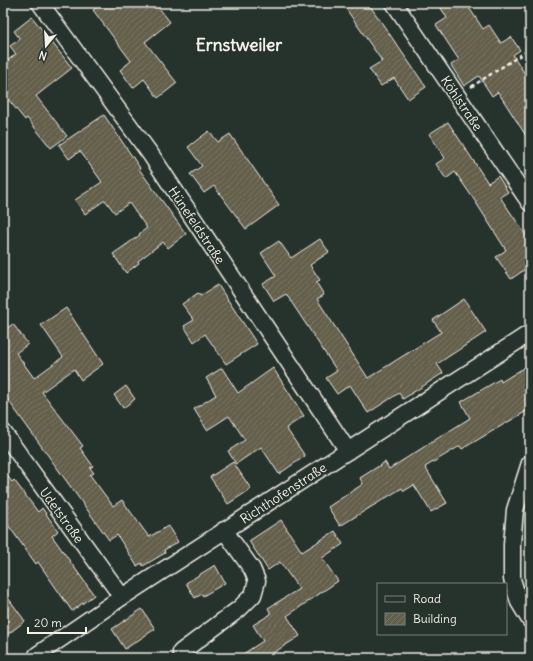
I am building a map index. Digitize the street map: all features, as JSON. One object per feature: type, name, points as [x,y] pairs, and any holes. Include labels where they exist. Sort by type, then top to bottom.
[{"type":"street","name":"Hünefeldstraße","points":[[40,3],[151,155],[348,451]]},
{"type":"street","name":"Köhlstraße","points":[[394,3],[530,203]]},
{"type":"street","name":"Richthofenstraße","points":[[36,655],[224,530],[530,332]]},
{"type":"street","name":"Udetstraße","points":[[3,432],[122,597]]},
{"type":"street","points":[[530,463],[515,510],[512,544],[512,579],[519,602],[530,620]]},
{"type":"street","points":[[181,652],[239,609],[253,595],[257,581],[252,569],[224,530]]},
{"type":"path","points":[[457,96],[530,49]]},
{"type":"building","points":[[103,3],[155,3],[170,22],[145,42],[177,83],[158,98],[144,79],[133,88],[120,70],[131,61],[93,10]]},
{"type":"building","points":[[342,3],[368,3],[426,87],[408,99],[394,78],[381,86],[369,69],[382,61]]},
{"type":"building","points":[[438,3],[466,3],[483,29],[489,25],[501,43],[511,37],[520,50],[513,55],[530,82],[530,142],[498,92],[492,96],[479,76],[464,86],[451,65],[459,60],[436,25],[447,18]]},
{"type":"building","points":[[32,17],[72,68],[36,96],[67,136],[51,148],[27,118],[25,120],[3,93],[3,64],[16,54],[10,46],[20,39],[14,31]]},
{"type":"building","points":[[104,115],[140,168],[139,169],[186,234],[168,248],[163,242],[138,261],[139,263],[126,273],[113,254],[140,235],[139,234],[147,228],[129,203],[115,213],[105,200],[85,214],[75,200],[102,182],[80,151],[69,159],[59,145]]},
{"type":"building","points":[[448,122],[488,183],[498,176],[508,192],[500,197],[530,241],[530,266],[511,279],[496,257],[506,250],[475,201],[455,172],[446,179],[436,164],[445,158],[429,134]]},
{"type":"building","points":[[209,131],[218,142],[230,134],[279,205],[246,229],[214,186],[204,193],[190,174],[202,166],[188,147]]},
{"type":"building","points":[[320,239],[329,252],[310,265],[320,280],[316,282],[324,295],[317,299],[368,378],[441,332],[433,320],[464,299],[486,332],[437,364],[443,373],[403,399],[399,393],[368,413],[350,385],[337,394],[326,378],[337,371],[286,294],[274,301],[263,284],[276,276],[261,253],[279,241],[291,258]]},
{"type":"building","points":[[218,285],[257,344],[226,364],[205,334],[194,342],[184,326],[194,320],[182,304],[198,293],[200,296]]},
{"type":"building","points":[[66,308],[103,364],[81,380],[74,369],[42,392],[83,446],[80,448],[93,466],[90,468],[94,473],[90,475],[113,506],[122,500],[149,537],[168,526],[178,542],[164,550],[165,553],[143,566],[142,563],[137,566],[117,535],[109,540],[3,393],[3,331],[13,324],[28,344],[16,353],[34,378],[63,357],[41,325]]},
{"type":"building","points":[[530,364],[530,409],[462,449],[460,446],[425,467],[447,503],[431,512],[414,485],[404,491],[402,488],[340,526],[328,507],[363,484],[360,478],[385,462],[389,469],[470,418],[461,402],[500,379],[501,382]]},
{"type":"building","points":[[222,368],[238,393],[273,368],[304,416],[286,428],[305,456],[279,474],[261,447],[236,464],[228,451],[245,440],[229,416],[207,430],[194,409],[216,395],[206,378]]},
{"type":"building","points":[[126,386],[135,399],[123,408],[114,395]]},
{"type":"building","points":[[233,462],[251,489],[228,504],[210,477]]},
{"type":"building","points":[[3,470],[12,482],[14,480],[38,512],[42,508],[58,531],[52,536],[94,595],[72,611],[38,562],[36,564],[3,518]]},
{"type":"building","points":[[281,520],[302,552],[335,531],[343,544],[322,558],[338,581],[287,616],[300,636],[265,658],[237,658],[263,641],[253,625],[271,614],[268,608],[299,589],[280,562],[268,570],[249,541]]},
{"type":"building","points":[[215,565],[225,583],[203,596],[202,594],[195,598],[186,583]]},
{"type":"building","points":[[3,591],[25,621],[3,638]]},
{"type":"building","points":[[142,609],[155,629],[125,649],[112,629]]},
{"type":"district","name":"Ernstweiler","points":[[239,45]]}]
